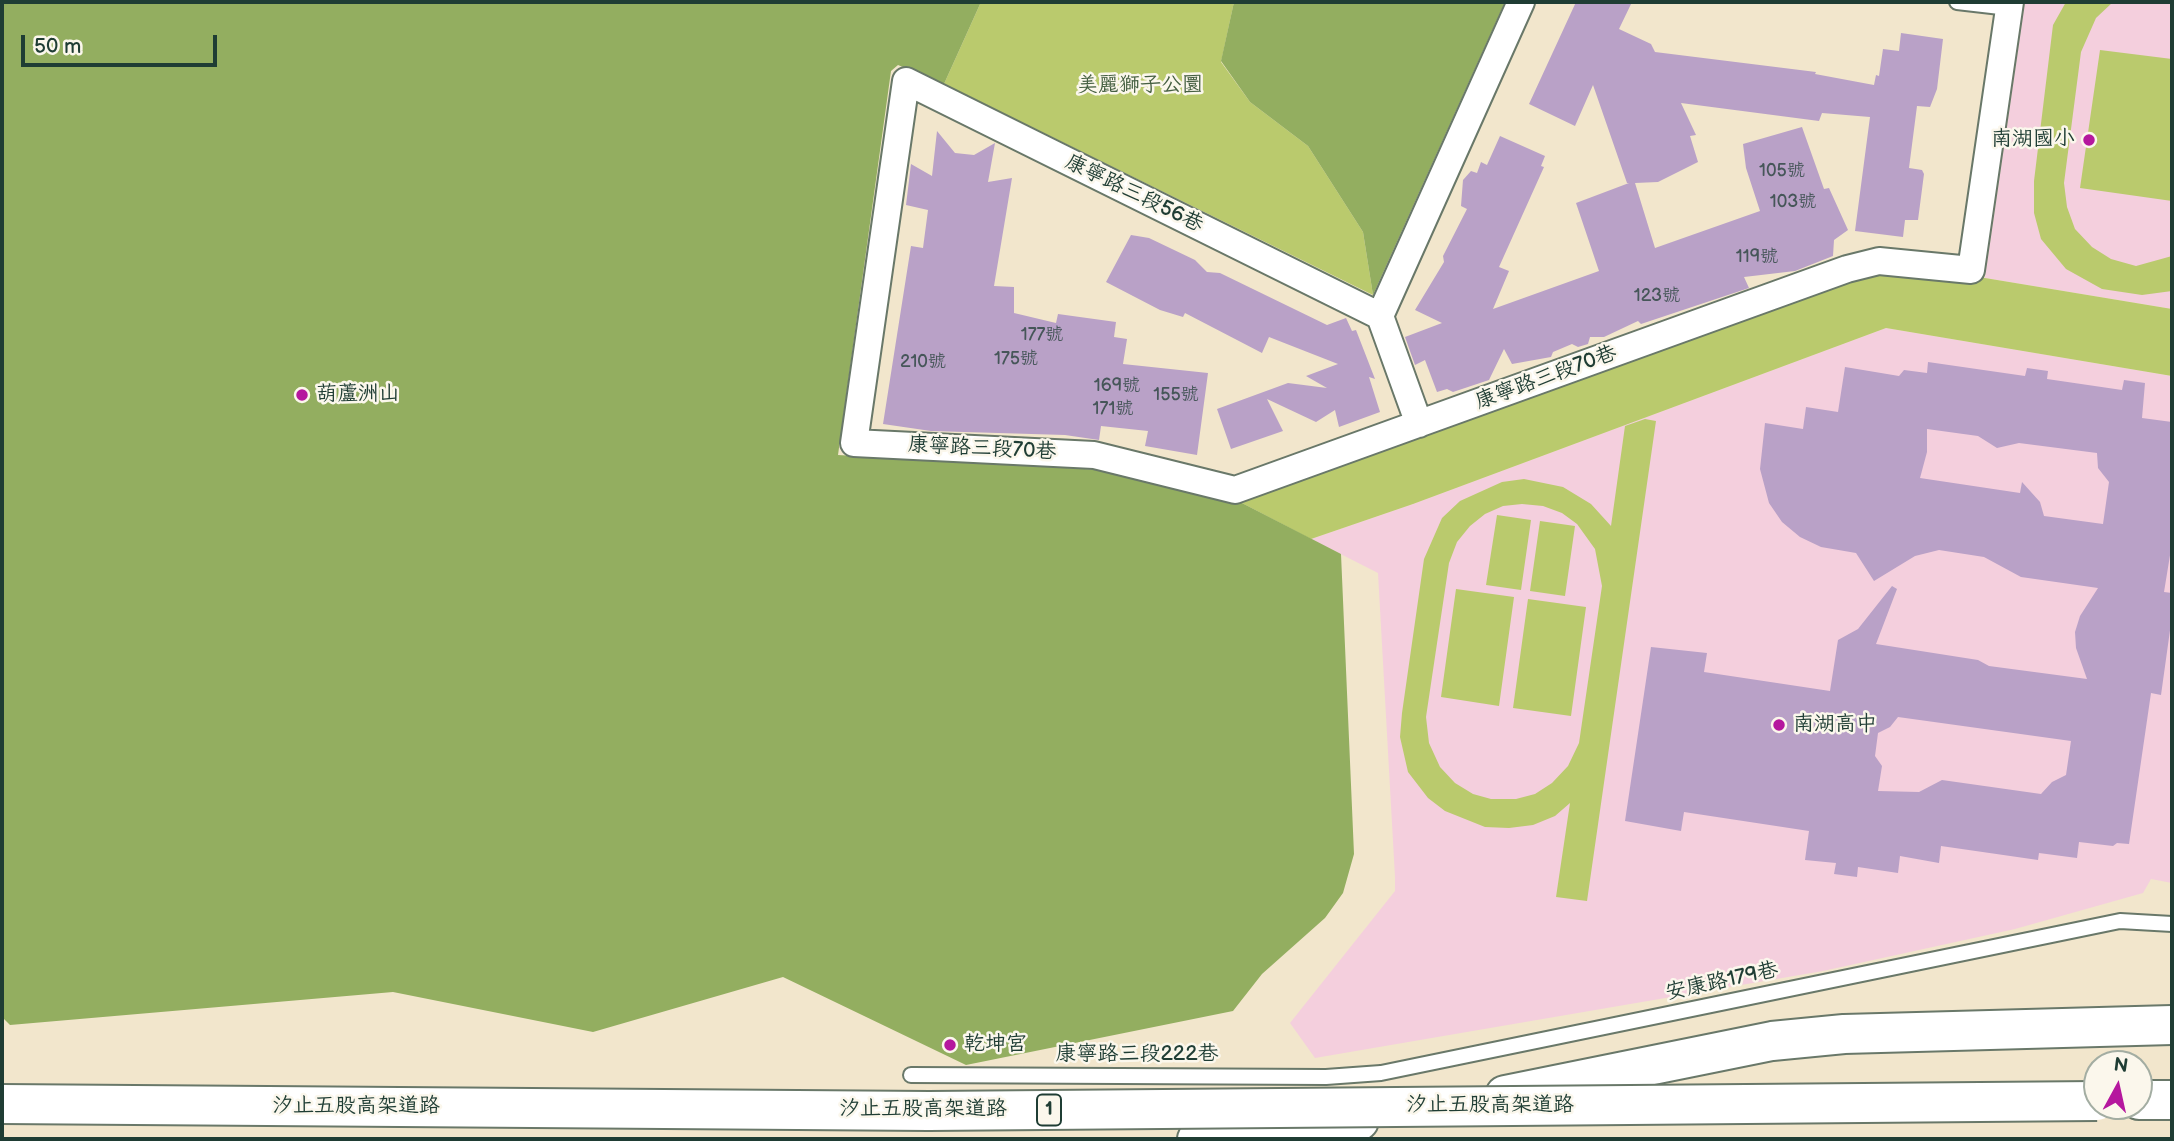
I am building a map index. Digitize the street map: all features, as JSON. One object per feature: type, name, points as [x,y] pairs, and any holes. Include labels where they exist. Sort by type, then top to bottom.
[{"type":"highway","points":[[1197,1139],[1357,1121],[1555,1087],[1772,1041],[1844,1034],[2172,1026]]},
{"type":"highway","points":[[2153,1101],[2172,1100]]},
{"type":"highway","name":"汐止五股高架道路","points":[[2,1104],[943,1111],[2083,1101]]},
{"type":"street","points":[[1419,424],[1380,316],[1521,2]]},
{"type":"street","name":"康寧路三段70巷","points":[[854,443],[1094,455],[1236,490],[1847,269],[1879,261],[1911,262],[1971,270],[2009,5]]},
{"type":"street","name":"康寧路三段56巷","points":[[854,443],[906,81],[1380,316]]},
{"type":"lane","points":[[1957,2],[2009,5]]},
{"type":"lane","name":"安康路179巷","points":[[1280,1077],[1381,1073],[2120,921],[2172,924]]},
{"type":"lane","name":"康寧路三段222巷","points":[[911,1075],[1280,1077]]},
{"type":"shaded area","name":"南湖國小","points":[[2025,2],[2172,2],[2172,309],[1985,278]]},
{"type":"shaded area","name":"南湖高中","points":[[1886,328],[2172,376],[2172,883],[2151,879],[2143,893],[2015,929],[1823,971],[1315,1058],[1290,1023],[1395,891],[1395,877],[1378,573],[1311,539],[1413,504]]},
{"type":"green space","points":[[2,2],[981,2],[944,84],[898,65],[891,71],[838,455],[1102,470],[1240,502],[1341,554],[1354,854],[1343,893],[1325,918],[1262,974],[1233,1011],[966,1065],[783,977],[593,1032],[393,992],[10,1025],[2,1017]]},
{"type":"green space","name":"美麗獅子公圜","points":[[981,2],[1234,2],[1221,62],[1250,102],[1308,146],[1363,232],[1373,295],[944,84]]},
{"type":"green space","points":[[1234,2],[1505,2],[1373,295],[1363,232],[1308,146],[1250,102],[1221,61]]},
{"type":"green space","points":[[2066,2],[2113,2],[2096,18],[2081,52],[2064,183],[2067,207],[2075,229],[2092,247],[2111,259],[2136,266],[2172,256],[2172,291],[2142,295],[2102,289],[2066,269],[2041,239],[2034,213],[2034,181],[2053,25]]},
{"type":"green space","points":[[2100,50],[2172,59],[2172,201],[2080,188]]},
{"type":"green space","points":[[1875,274],[1985,278],[2172,309],[2172,376],[1886,328],[1413,504],[1311,539],[1240,502],[1844,282]]},
{"type":"green space","points":[[1645,419],[1656,421],[1587,901],[1556,897],[1570,803],[1555,816],[1533,825],[1485,827],[1445,811],[1428,798],[1408,772],[1400,737],[1424,559],[1442,518],[1460,501],[1502,482],[1524,479],[1563,487],[1591,504],[1611,526],[1625,426]],"holes":[[[1503,506],[1543,506],[1562,513],[1577,524],[1595,549],[1602,586],[1579,743],[1568,766],[1552,783],[1535,794],[1516,799],[1491,799],[1473,794],[1455,783],[1440,767],[1429,743],[1426,717],[1449,563],[1457,542],[1470,526],[1485,514]]]},
{"type":"green space","points":[[1497,515],[1531,520],[1521,590],[1486,585]]},
{"type":"green space","points":[[1540,521],[1575,526],[1565,596],[1530,591]]},
{"type":"green space","points":[[1456,589],[1514,597],[1499,706],[1441,697]]},
{"type":"green space","points":[[1528,599],[1586,607],[1571,716],[1513,708]]},
{"type":"building","points":[[1576,2],[1632,2],[1619,29],[1651,44],[1655,52],[1816,72],[1815,74],[1874,85],[1876,75],[1879,76],[1883,49],[1899,51],[1901,33],[1943,39],[1937,89],[1930,107],[1917,106],[1909,168],[1922,170],[1924,174],[1918,220],[1905,220],[1903,237],[1855,231],[1870,117],[1822,113],[1819,121],[1681,103],[1696,135],[1690,136],[1698,162],[1658,182],[1635,183],[1655,248],[1760,211],[1746,168],[1743,144],[1802,127],[1824,189],[1829,188],[1848,230],[1834,240],[1833,256],[1795,271],[1744,277],[1749,288],[1641,324],[1638,321],[1604,337],[1590,337],[1588,344],[1578,347],[1572,344],[1553,352],[1551,357],[1512,364],[1504,349],[1489,380],[1453,392],[1447,389],[1437,392],[1425,360],[1415,365],[1405,337],[1442,323],[1415,310],[1444,262],[1443,256],[1467,209],[1461,206],[1463,180],[1471,171],[1477,173],[1481,162],[1487,165],[1500,136],[1545,156],[1541,166],[1544,167],[1499,267],[1509,271],[1493,309],[1599,271],[1576,203],[1629,183],[1593,85],[1575,126],[1529,104]]},
{"type":"building","points":[[937,131],[955,153],[974,155],[995,143],[988,182],[1012,178],[994,286],[1014,287],[1014,313],[1056,323],[1058,314],[1116,322],[1114,337],[1127,339],[1123,364],[1208,373],[1197,455],[1145,446],[1148,431],[1101,426],[1099,440],[1065,435],[931,431],[883,424],[911,246],[923,248],[928,210],[906,205],[911,164],[932,176]]},
{"type":"building","points":[[1131,235],[1149,238],[1195,260],[1207,272],[1220,273],[1327,325],[1346,318],[1352,331],[1356,330],[1375,379],[1369,377],[1380,412],[1339,427],[1335,410],[1316,422],[1267,399],[1283,431],[1231,449],[1217,409],[1288,383],[1327,388],[1306,376],[1338,364],[1269,337],[1262,353],[1185,313],[1183,317],[1160,310],[1106,282]]},
{"type":"building","points":[[1928,362],[2025,376],[2027,368],[2048,371],[2047,379],[2122,390],[2124,380],[2145,383],[2142,418],[2172,422],[2172,543],[2164,592],[2172,593],[2172,616],[2161,695],[2151,693],[2129,844],[2117,843],[2113,846],[2079,842],[2077,858],[2039,853],[2038,860],[1941,846],[1939,863],[1900,856],[1898,873],[1858,867],[1857,877],[1834,874],[1836,863],[1805,860],[1809,831],[1684,812],[1681,831],[1625,821],[1651,647],[1707,653],[1704,672],[1830,691],[1838,640],[1858,629],[1892,586],[1897,589],[1876,644],[1978,660],[1989,666],[2087,679],[2076,648],[2075,632],[2080,616],[2098,588],[2021,577],[1984,557],[1939,550],[1915,556],[1874,581],[1856,553],[1821,547],[1800,537],[1782,522],[1769,503],[1760,469],[1765,423],[1803,429],[1806,407],[1838,412],[1845,367],[1899,376],[1904,370],[1927,373]],"holes":[[[1927,429],[1978,436],[1997,448],[2019,443],[2097,453],[2098,468],[2109,482],[2103,524],[2044,516],[2040,502],[2022,482],[2020,493],[1920,478],[1927,452]],[[1898,717],[2071,741],[2066,775],[2052,782],[2041,794],[1942,780],[1919,792],[1878,791],[1882,766],[1875,756],[1878,733],[1890,727]]]},
{"type":"place","name":"南湖國小","points":[[2089,140]]},
{"type":"place","name":"葫蘆洲山","points":[[302,395]]},
{"type":"place","name":"南湖高中","points":[[1779,725]]},
{"type":"place","name":"乾坤宮","points":[[950,1045]]}]
